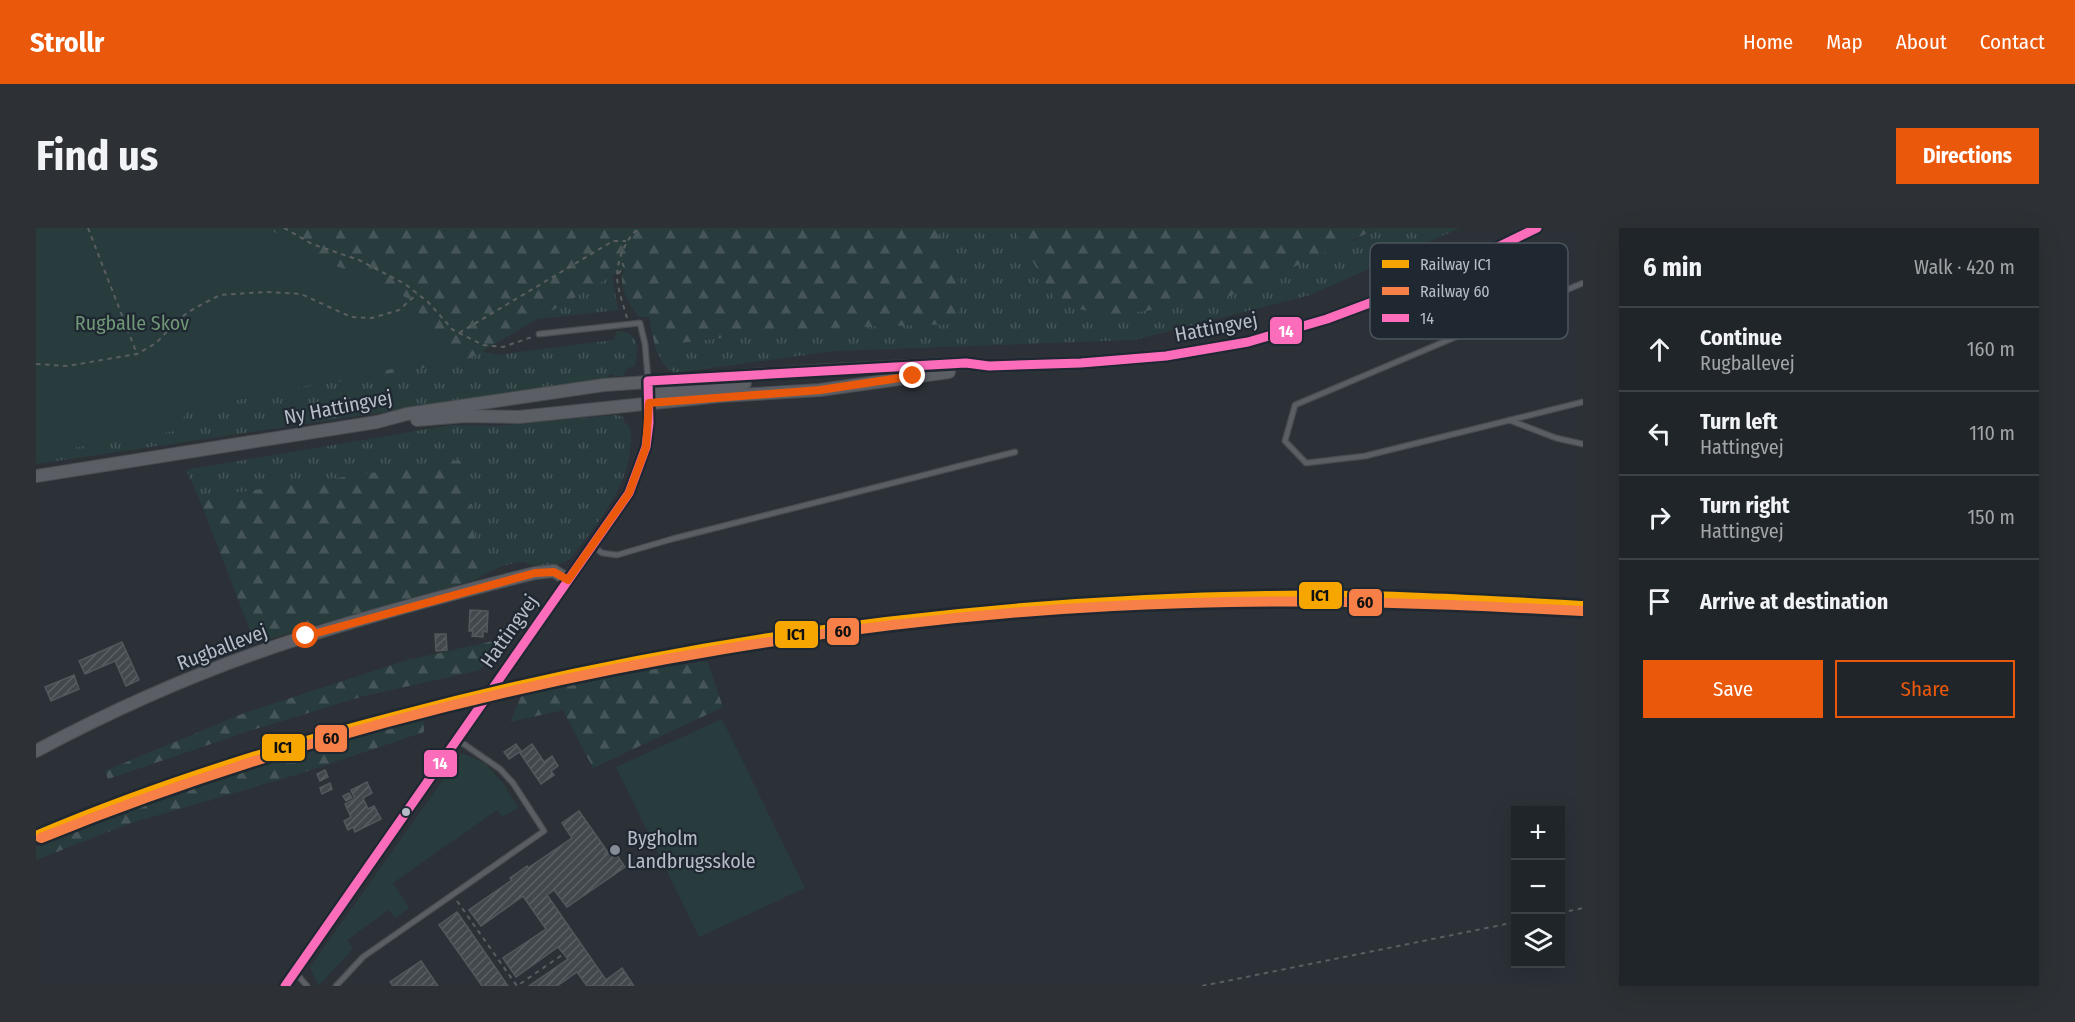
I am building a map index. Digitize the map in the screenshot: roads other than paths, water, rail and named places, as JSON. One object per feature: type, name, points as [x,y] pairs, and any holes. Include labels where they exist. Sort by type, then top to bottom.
[{"type":"street","name":"Hattingvej","points":[[1506,243],[1537,228]]},
{"type":"street","name":"Hattingvej","points":[[285,986],[629,493],[646,447],[648,381],[814,370],[966,363],[989,366],[1081,363],[1166,356],[1248,342],[1327,319],[1370,303]]},
{"type":"street","name":"Hattingvej","points":[[377,422],[465,416],[519,417],[649,403],[820,390],[989,366]]},
{"type":"street","points":[[649,403],[656,393],[664,390],[770,381],[814,370]]},
{"type":"street","name":"Ny Hattingvej","points":[[36,476],[377,422],[427,411],[604,385],[648,381]]},
{"type":"street","name":"Rugballevej","points":[[36,751],[143,699],[223,666],[306,636],[535,573],[554,572],[568,580]]},
{"type":"lane","points":[[1568,289],[1583,283]]},
{"type":"lane","points":[[539,334],[640,322],[645,344],[648,381]]},
{"type":"lane","points":[[1451,339],[1295,405],[1285,441],[1306,463],[1365,456],[1583,402]]},
{"type":"lane","points":[[1509,420],[1556,438],[1583,444]]},
{"type":"lane","points":[[593,546],[602,553],[617,555],[1015,452]]},
{"type":"lane","points":[[336,986],[363,957],[544,831],[513,783],[500,769],[457,740]]},
{"type":"lane","points":[[295,972],[307,986]]},
{"type":"rail line","name":"IC1","points":[[36,836],[169,784],[214,769],[397,716],[504,689],[612,666],[828,629],[1046,606],[1156,599],[1266,596],[1385,597],[1583,606]]},
{"type":"rail line","name":"60","points":[[41,838],[208,776],[292,749],[463,702],[636,665],[782,640],[955,618],[1130,605],[1336,602],[1582,611]]},
{"type":"place","name":"Bygholm Landbrugsskole","points":[[615,850]]},
{"type":"park label","name":"Rugballe Skov","points":[[132,323]]}]
